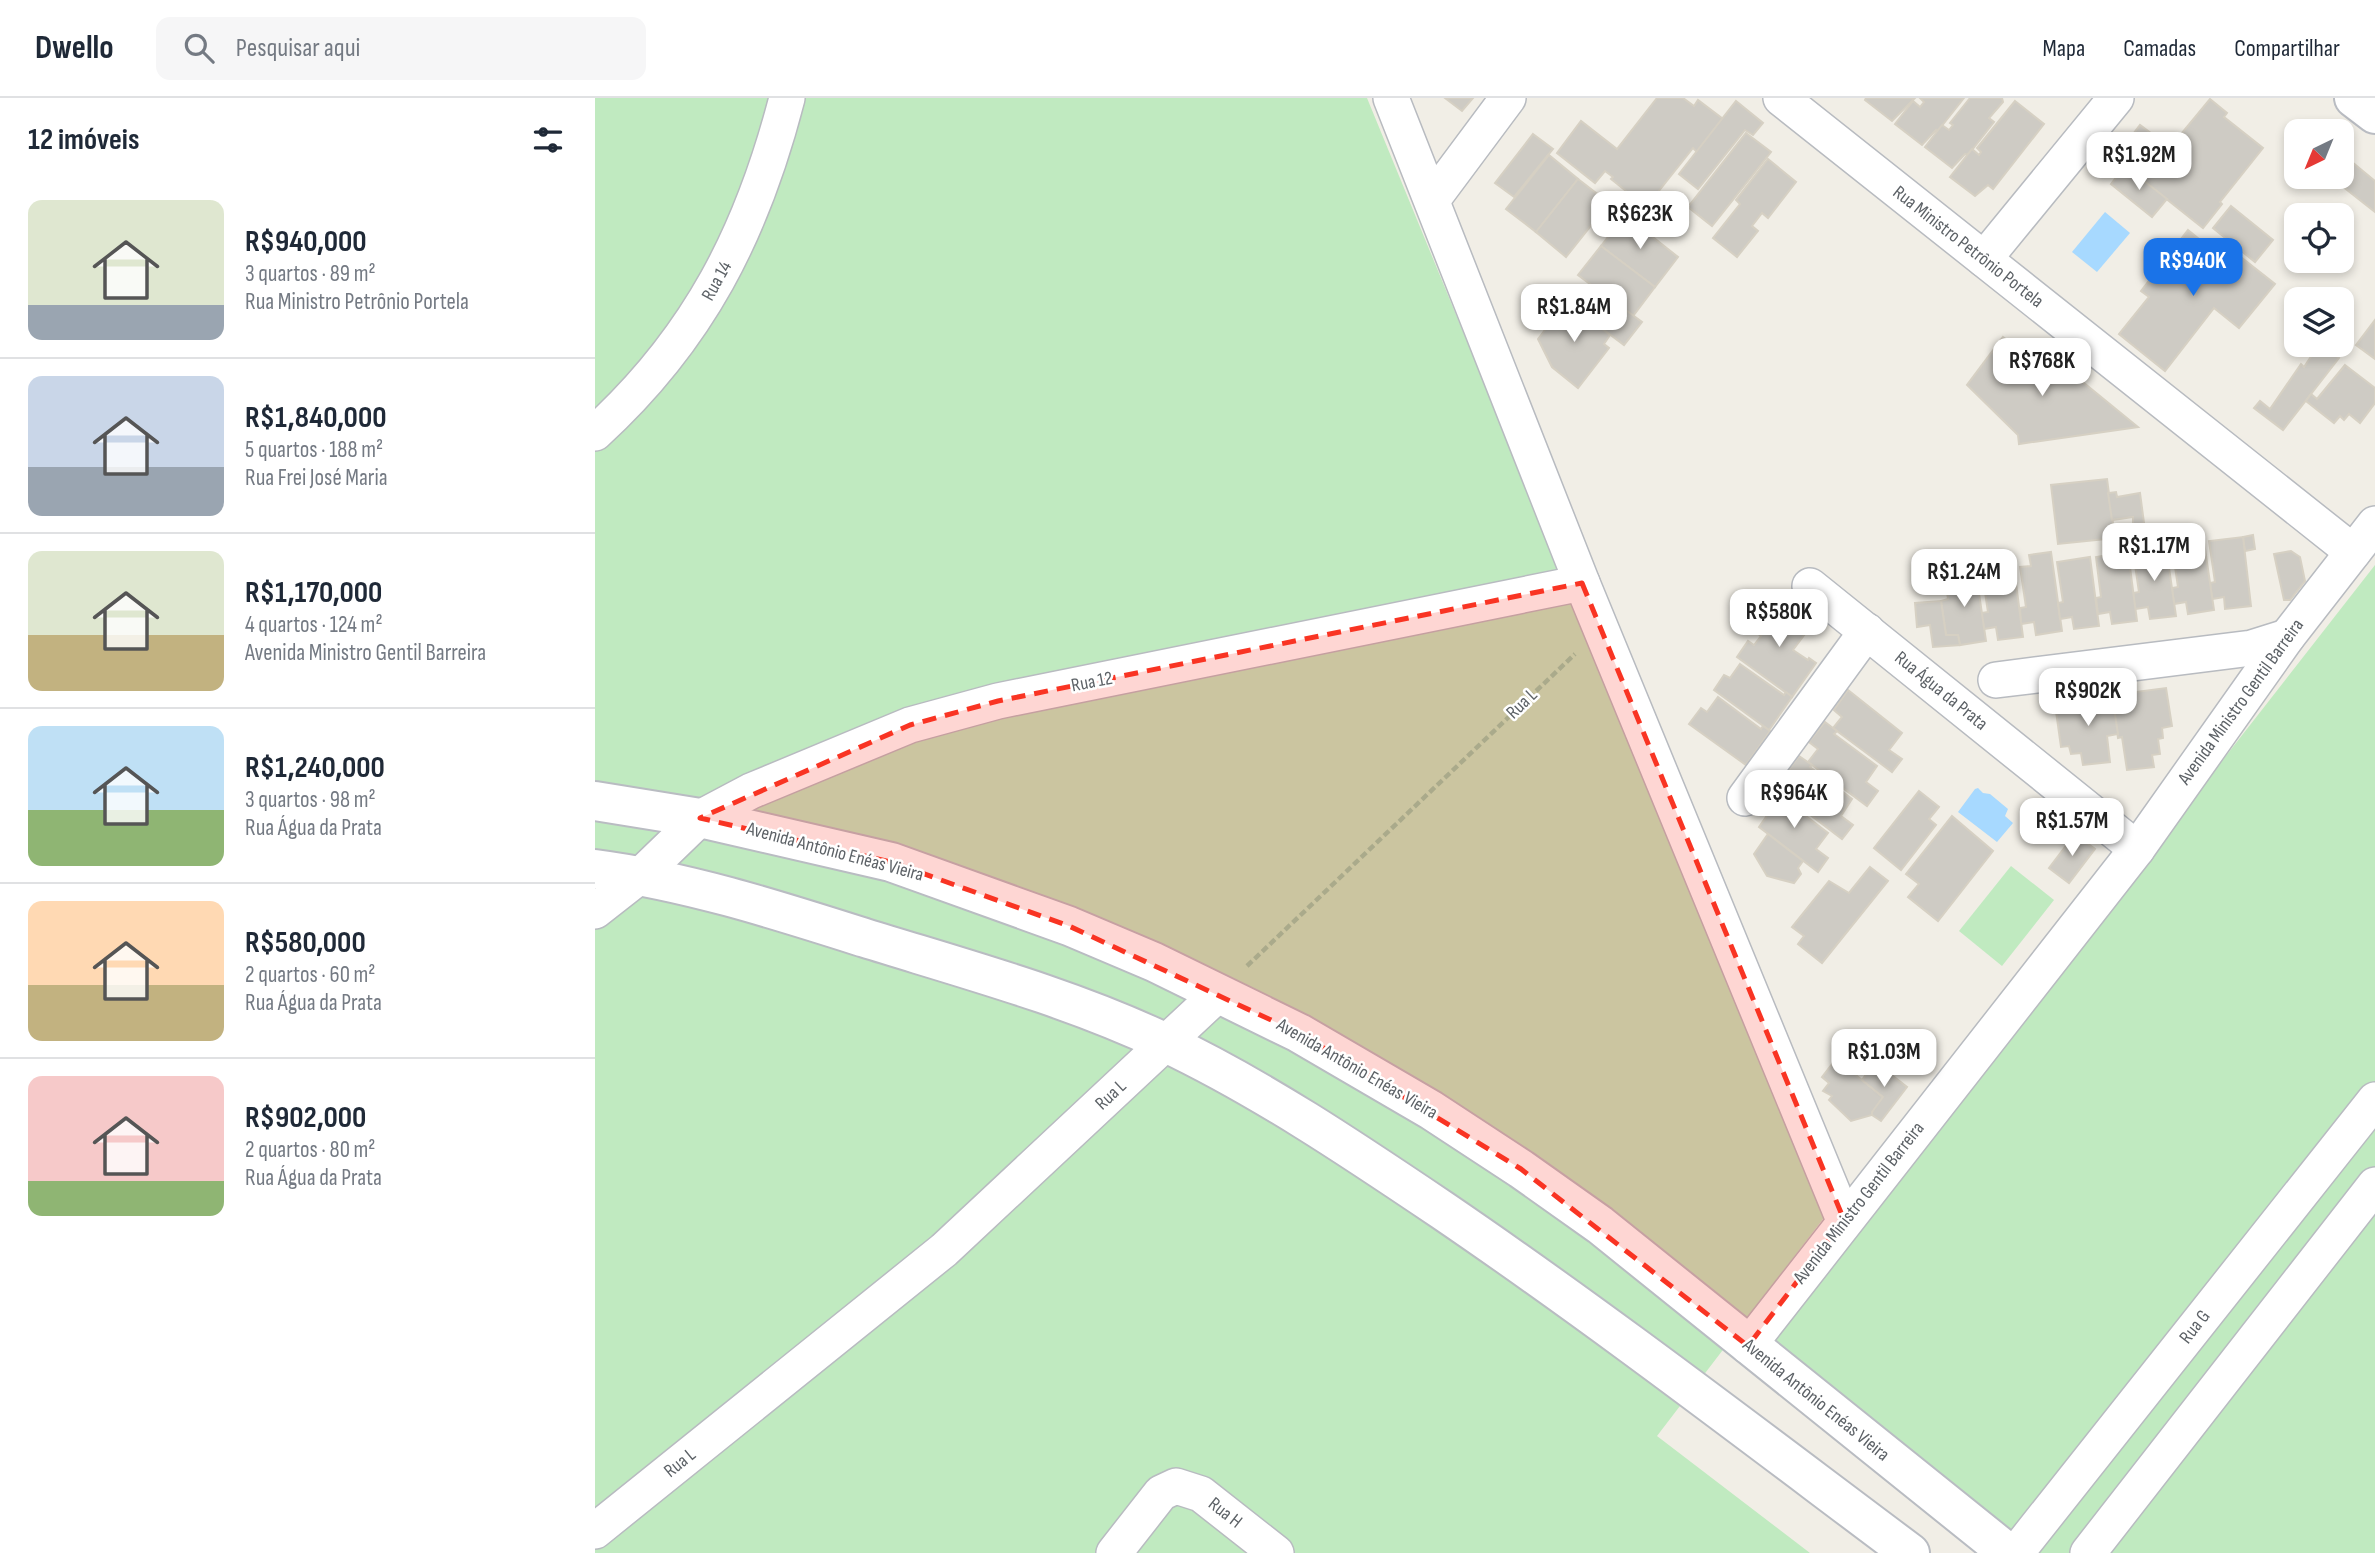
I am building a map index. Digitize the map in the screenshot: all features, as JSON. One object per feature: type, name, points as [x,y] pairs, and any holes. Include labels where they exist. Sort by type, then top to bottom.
[{"type":"street","name":"Rua 14","points":[[595,433],[630,401],[684,336],[722,276],[750,212],[786,98]]},
{"type":"street","points":[[1391,98],[1582,583],[1844,1220]]},
{"type":"street","points":[[1432,200],[1508,98]]},
{"type":"street","name":"Rua Ministro Petrônio Portela","points":[[1781,98],[2353,552]]},
{"type":"street","points":[[1984,259],[2116,98]]},
{"type":"street","points":[[2354,98],[2375,114]]},
{"type":"street","name":"Avenida Ministro Gentil Barreira","points":[[1748,1346],[2137,849],[2287,637],[2375,524]]},
{"type":"street","name":"Rua 12","points":[[595,911],[641,875],[700,818],[751,791],[900,729],[998,701],[1582,583]]},
{"type":"street","name":"Rua Água da Prata","points":[[1810,586],[2137,849]]},
{"type":"street","points":[[1745,799],[1867,631]]},
{"type":"street","points":[[1996,680],[2252,648],[2287,637]]},
{"type":"street","name":"Avenida Antônio Enéas Vieira","points":[[595,801],[700,818],[891,862],[1069,926],[1154,962],[1299,1033],[1431,1110],[1521,1169],[1600,1226],[2008,1553]]},
{"type":"street","points":[[595,869],[641,875],[802,918],[1108,1017],[1167,1043],[1260,1093],[1366,1160],[1555,1287],[1910,1553]]},
{"type":"street","name":"Rua L","points":[[595,1531],[944,1250],[1218,994]]},
{"type":"street","name":"Rua G","points":[[2016,1553],[2375,1100]]},
{"type":"street","points":[[2088,1553],[2375,1185]]},
{"type":"street","name":"Rua H","points":[[1114,1553],[1161,1493],[1176,1486],[1201,1494],[1276,1553]]},
{"type":"path","name":"Rua L","points":[[1218,994],[1601,629]]},
{"type":"highlighted area","points":[[1582,583],[1844,1220],[1748,1346],[1521,1169],[1299,1033],[1069,926],[891,862],[700,818],[910,725],[998,701]]},
{"type":"green space","points":[[595,98],[1367,98],[1826,1215],[1657,1436],[1810,1553],[595,1553]]},
{"type":"green space","points":[[2375,565],[2375,1553],[2029,1553],[1765,1346]]},
{"type":"green space","points":[[2011,866],[2054,900],[2002,966],[1959,931]]},
{"type":"water","points":[[2105,212],[2130,233],[2097,272],[2072,252]]},
{"type":"water","points":[[1978,788],[2008,809],[2005,816],[2013,823],[1997,842],[1958,812]]},
{"type":"building","points":[[1445,98],[1473,98],[1462,111]]},
{"type":"building","points":[[1657,98],[1683,98],[1694,106],[1698,100],[1723,119],[1697,152],[1693,148],[1646,207],[1605,171],[1595,183],[1557,153],[1581,121],[1617,149]]},
{"type":"building","points":[[1915,98],[1892,121],[1865,100]]},
{"type":"building","points":[[1920,98],[1964,98],[1937,132],[1936,130],[1922,145],[1895,124],[1913,101],[1920,107],[1924,102]]},
{"type":"building","points":[[1970,98],[2002,98],[2003,102],[1989,118],[1994,122],[1968,155],[1965,154],[1952,168],[1925,147],[1942,125],[1949,130],[1953,125],[1950,123]]},
{"type":"building","points":[[2210,99],[2227,113],[2224,117],[2263,148],[2203,228],[2115,158],[2140,125],[2156,137],[2149,146],[2163,156]]},
{"type":"building","points":[[1736,101],[1763,123],[1753,135],[1745,130],[1698,189],[1679,174]]},
{"type":"building","points":[[2015,101],[2044,124],[1993,189],[1988,185],[1975,196],[1950,177],[1972,149],[1979,155],[1981,152],[1977,148]]},
{"type":"building","points":[[1746,133],[1771,152],[1712,226],[1688,207]]},
{"type":"building","points":[[1533,134],[1553,149],[1514,197],[1495,183]]},
{"type":"building","points":[[1549,155],[1578,179],[1536,232],[1506,209]]},
{"type":"building","points":[[1768,159],[1796,182],[1768,218],[1762,213],[1752,226],[1758,231],[1737,257],[1713,238],[1740,204],[1736,200]]},
{"type":"building","points":[[2354,164],[2375,181],[2375,212],[2346,189],[2354,189]]},
{"type":"building","points":[[2125,166],[2167,199],[2152,217],[2111,184]]},
{"type":"building","points":[[1578,179],[1609,203],[1566,257],[1536,232]]},
{"type":"building","points":[[2231,206],[2273,240],[2255,262],[2213,228]]},
{"type":"building","points":[[1625,215],[1678,257],[1655,287],[1601,246]]},
{"type":"building","points":[[2188,230],[2215,252],[2223,243],[2275,284],[2239,328],[2214,308],[2165,371],[2119,334],[2149,297],[2141,291]]},
{"type":"building","points":[[1601,246],[1655,287],[1633,316],[1578,275]]},
{"type":"building","points":[[1596,288],[1642,322],[1624,345],[1579,311]]},
{"type":"building","points":[[1567,301],[1610,335],[1604,344],[1609,348],[1578,388],[1552,367],[1538,339]]},
{"type":"building","points":[[2375,320],[2375,359],[2356,345]]},
{"type":"building","points":[[2003,337],[2049,372],[2057,361],[2138,427],[2019,444],[2018,435],[1967,385]]},
{"type":"building","points":[[2311,357],[2339,358],[2283,430],[2254,408],[2260,401],[2270,409],[2301,364],[2304,367]]},
{"type":"building","points":[[2345,365],[2375,388],[2375,403],[2360,423],[2349,414],[2344,420],[2340,416],[2334,423],[2306,401],[2311,394],[2317,399]]},
{"type":"building","points":[[2107,479],[2115,538],[2058,544],[2051,485]]},
{"type":"building","points":[[2116,492],[2117,497],[2140,493],[2144,523],[2133,525],[2133,517],[2112,520],[2108,493]]},
{"type":"building","points":[[2253,535],[2255,549],[2245,551],[2243,537]]},
{"type":"building","points":[[2243,537],[2251,606],[2225,609],[2224,597],[2212,599],[2210,583],[2215,582],[2209,541]]},
{"type":"building","points":[[2204,542],[2214,610],[2188,614],[2186,602],[2174,604],[2172,588],[2178,587],[2172,546]]},
{"type":"building","points":[[2166,547],[2176,616],[2150,619],[2148,607],[2135,609],[2133,593],[2139,592],[2133,551]]},
{"type":"building","points":[[2291,551],[2300,557],[2305,581],[2290,600],[2284,600],[2274,554]]},
{"type":"building","points":[[2051,552],[2062,631],[2036,635],[2034,622],[2021,624],[2020,608],[2026,607],[2020,567],[2031,566],[2029,555]]},
{"type":"building","points":[[2128,552],[2137,621],[2112,624],[2110,612],[2098,614],[2096,598],[2101,597],[2096,557]]},
{"type":"building","points":[[2090,557],[2099,626],[2074,629],[2072,617],[2060,619],[2058,603],[2063,602],[2057,562]]},
{"type":"building","points":[[2014,568],[2023,637],[1998,640],[1996,627],[1984,629],[1981,613],[1988,612],[1982,572]]},
{"type":"building","points":[[1976,573],[1986,641],[1960,645],[1958,635],[1946,635],[1941,601],[1948,599],[1945,577]]},
{"type":"building","points":[[1778,599],[1811,626],[1793,650],[1816,663],[1792,697],[1737,657],[1748,641],[1754,645],[1761,636],[1754,631]]},
{"type":"building","points":[[1941,601],[1946,635],[1958,635],[1960,645],[1933,647],[1930,625],[1917,627],[1915,603]]},
{"type":"building","points":[[1740,664],[1784,695],[1786,692],[1792,697],[1769,730],[1714,690],[1724,675],[1730,678]]},
{"type":"building","points":[[2166,688],[2172,726],[2162,728],[2163,738],[2158,739],[2160,754],[2152,755],[2154,767],[2127,770],[2122,737],[2118,738],[2112,695]]},
{"type":"building","points":[[1848,690],[1902,733],[1889,750],[1902,759],[1892,772],[1833,728],[1842,717],[1834,710]]},
{"type":"building","points":[[2112,695],[2118,734],[2107,736],[2110,762],[2083,765],[2081,753],[2071,754],[2069,746],[2061,747],[2055,704]]},
{"type":"building","points":[[1718,697],[1761,729],[1763,726],[1770,731],[1746,765],[1689,724],[1701,708],[1707,712]]},
{"type":"building","points":[[1825,722],[1837,731],[1834,734],[1877,766],[1866,782],[1878,791],[1867,806],[1808,762],[1818,749],[1809,742]]},
{"type":"building","points":[[1799,756],[1852,799],[1841,816],[1853,825],[1842,839],[1783,794],[1793,781],[1785,775]]},
{"type":"building","points":[[1775,788],[1787,797],[1785,800],[1828,833],[1816,849],[1828,858],[1818,872],[1759,827],[1768,814],[1761,808]]},
{"type":"building","points":[[1919,791],[1939,807],[1929,819],[1936,825],[1901,870],[1874,848]]},
{"type":"building","points":[[1952,816],[1993,851],[1938,921],[1908,897],[1919,884],[1906,874]]},
{"type":"building","points":[[1768,834],[1803,861],[1798,868],[1801,874],[1794,883],[1767,876],[1754,854]]},
{"type":"building","points":[[2075,834],[2095,849],[2069,883],[2049,868]]},
{"type":"building","points":[[1870,867],[1888,881],[1822,963],[1798,944],[1804,936],[1792,927],[1829,881],[1849,893]]},
{"type":"building","points":[[1836,1059],[1883,1097],[1872,1115],[1851,1121],[1829,1100],[1832,1096],[1823,1091],[1829,1083],[1822,1077]]},
{"type":"building","points":[[1875,1062],[1907,1087],[1881,1121],[1872,1115],[1872,1112],[1883,1097],[1862,1080]]}]
